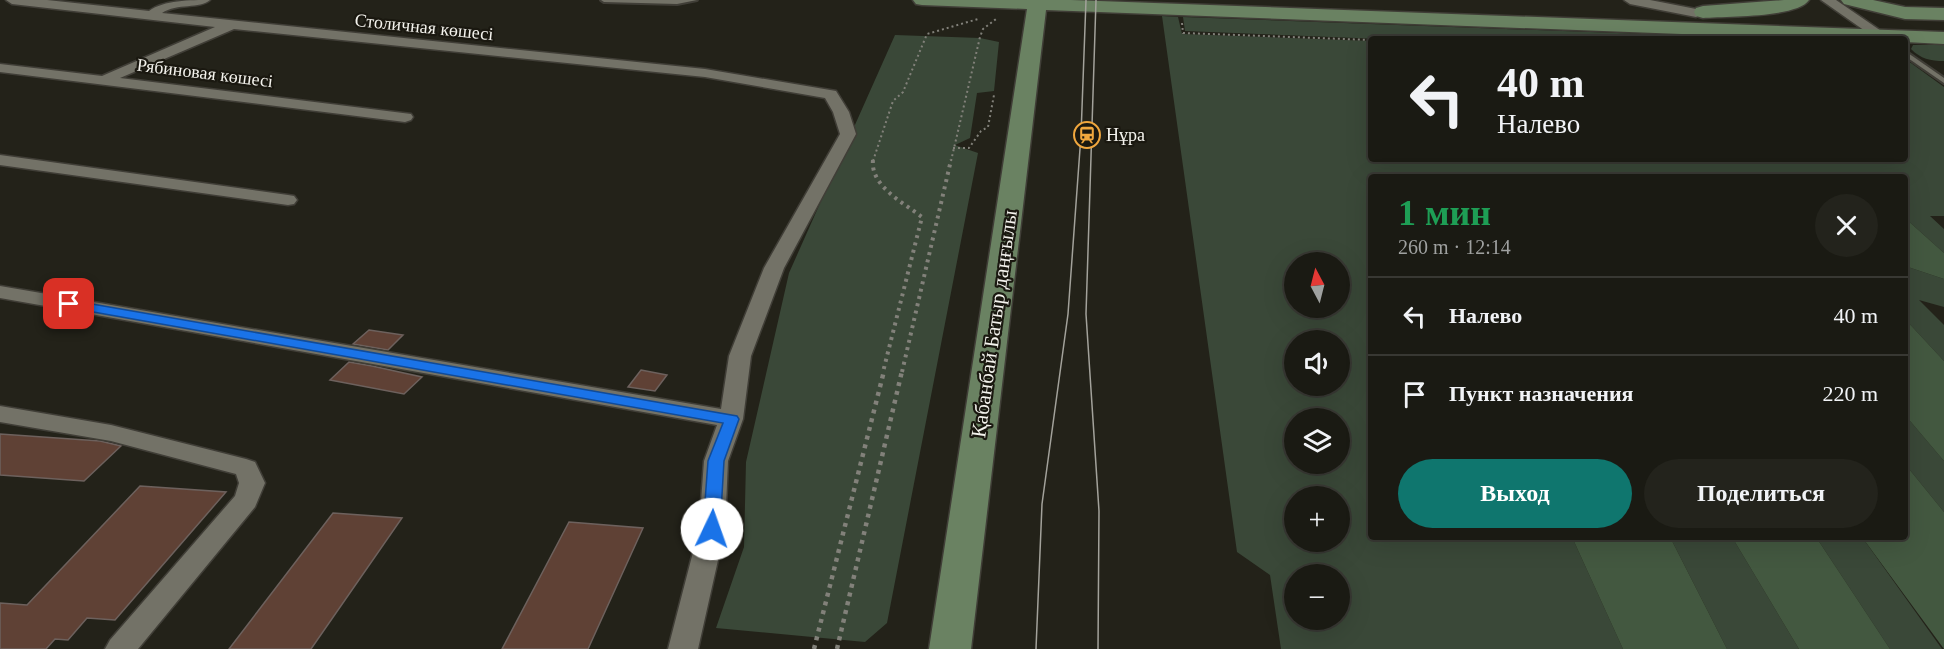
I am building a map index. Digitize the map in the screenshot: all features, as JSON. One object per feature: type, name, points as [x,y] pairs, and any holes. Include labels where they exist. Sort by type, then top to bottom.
[{"type":"street","name":"Столичная көшесі","points":[[12,0],[705,73],[831,94],[841,112],[848,134],[774,268],[740,356],[732,419]]},
{"type":"street","points":[[153,15],[157,10],[175,3],[204,0]]},
{"type":"street","points":[[922,0],[1038,2],[1180,10],[1856,36]]},
{"type":"street","points":[[1295,0],[1696,13],[1852,9],[1944,14]]},
{"type":"street","points":[[1630,0],[1696,13],[1786,6],[1800,0]]},
{"type":"street","points":[[1827,0],[1852,9],[1944,22]]},
{"type":"street","name":"Қабанбай Батыр даңғылы","points":[[950,649],[1038,2]]},
{"type":"street","points":[[1852,9],[1881,36]]},
{"type":"street","points":[[105,80],[137,64],[234,24]]},
{"type":"street","points":[[1908,37],[1944,38]]},
{"type":"street","name":"Рябиновая көшесі","points":[[0,68],[405,117]]},
{"type":"street","points":[[0,160],[288,200]]},
{"type":"street","points":[[0,292],[732,419],[716,461],[712,529],[683,649]]},
{"type":"street","points":[[0,414],[111,433],[246,468],[252,483],[246,500],[120,649]]},
{"type":"lane","points":[[604,0],[677,2],[694,0]]},
{"type":"lane","points":[[1908,55],[1944,81]]},
{"type":"path","points":[[1180,10],[1184,33],[1368,40]]},
{"type":"path","points":[[837,649],[980,37],[983,29],[1002,14],[991,16]]},
{"type":"path","points":[[814,649],[922,217],[880,184],[872,169],[874,153],[893,101],[903,93],[927,34],[934,30],[979,19]]},
{"type":"path","points":[[953,148],[969,148],[981,131],[988,127],[994,95]]},
{"type":"green space","points":[[1162,16],[1178,17],[1182,34],[1368,41],[1368,162],[1908,162],[1908,63],[1944,87],[1944,216],[1930,216],[1944,229],[1944,253],[1908,221],[1908,174],[1368,174],[1368,540],[1573,540],[1623,649],[1281,649],[1270,575],[1237,552]]},
{"type":"green space","points":[[1183,17],[1699,36],[1368,36],[1368,39],[1185,31]]},
{"type":"green space","points":[[895,35],[980,38],[999,42],[994,91],[977,93],[970,138],[955,145],[978,153],[887,623],[865,642],[716,628],[744,547],[746,462],[789,273]]},
{"type":"green space","points":[[1913,45],[1944,45],[1944,61],[1922,57],[1911,49]]},
{"type":"green space","points":[[1908,221],[1944,253],[1944,279],[1908,267]]},
{"type":"green space","points":[[1908,267],[1944,279],[1944,307],[1919,300],[1944,325],[1944,361],[1908,322]]},
{"type":"green space","points":[[1908,322],[1944,361],[1944,461],[1908,419]]},
{"type":"green space","points":[[1908,419],[1944,461],[1944,512],[1908,468]]},
{"type":"green space","points":[[1908,468],[1944,512],[1944,649],[1864,540],[1908,540]]},
{"type":"green space","points":[[1573,540],[1672,540],[1727,649],[1623,649]]},
{"type":"green space","points":[[1672,540],[1734,540],[1799,649],[1727,649]]},
{"type":"green space","points":[[1734,540],[1818,540],[1890,649],[1799,649]]},
{"type":"green space","points":[[1818,540],[1864,540],[1942,649],[1890,649]]},
{"type":"building","points":[[369,330],[403,335],[388,350],[353,344]]},
{"type":"building","points":[[349,362],[422,377],[404,394],[330,380]]},
{"type":"building","points":[[641,370],[667,375],[655,391],[628,387]]},
{"type":"building","points":[[0,434],[100,441],[121,446],[84,481],[0,475]]},
{"type":"building","points":[[140,486],[226,492],[115,620],[87,618],[68,640],[55,639],[46,649],[0,649],[0,603],[27,605]]},
{"type":"building","points":[[333,513],[402,518],[311,649],[229,649]]},
{"type":"building","points":[[569,522],[643,528],[588,649],[502,649]]},
{"type":"tram line","points":[[1036,649],[1042,504],[1068,314],[1081,135],[1086,0]]},
{"type":"tram line","points":[[1096,0],[1086,314],[1099,511],[1098,649]]},
{"type":"place","name":"Нұра","points":[[1087,135]]},
{"type":"route","points":[[69,304],[732,419],[716,461],[712,529]]}]
